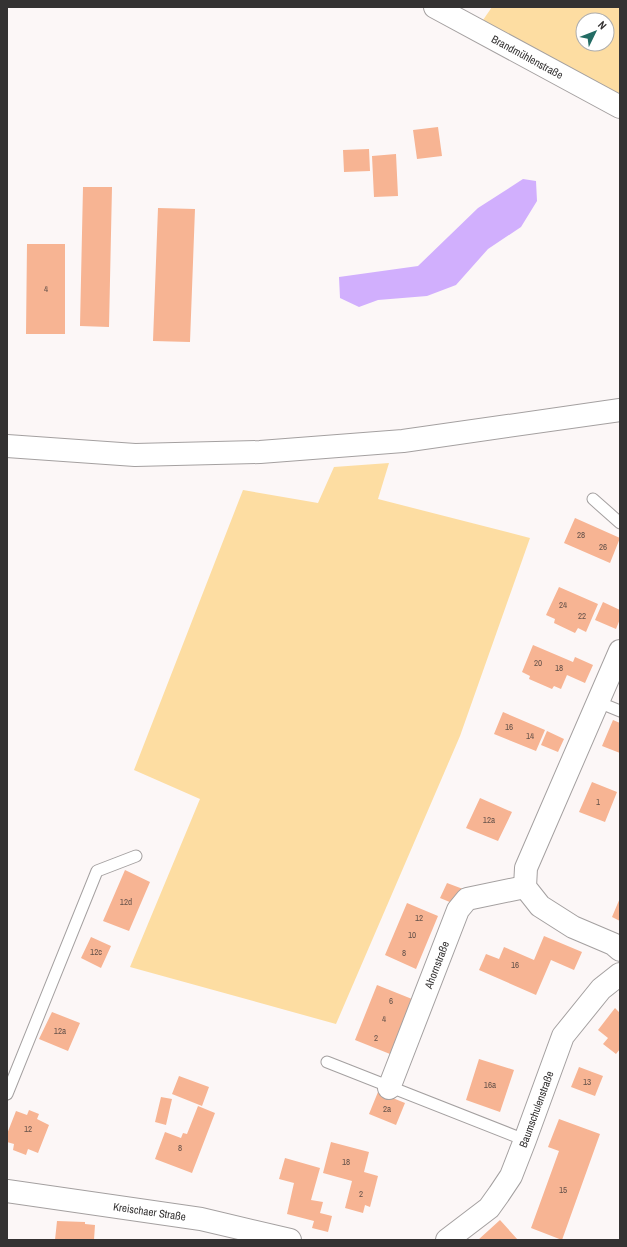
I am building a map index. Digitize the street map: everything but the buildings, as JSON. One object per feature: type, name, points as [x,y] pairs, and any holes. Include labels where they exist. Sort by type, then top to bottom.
[{"type":"street","name":"Brandmühlenstraße","points":[[435,7],[620,107]]},
{"type":"street","points":[[7,446],[135,455],[260,452],[403,441],[620,410]]},
{"type":"street","points":[[620,651],[526,868],[525,887],[540,906],[573,927],[613,944],[620,950]]},
{"type":"street","name":"Ahornstraße","points":[[389,1088],[458,910],[468,899],[525,887]]},
{"type":"street","name":"Baumschulenstraße","points":[[447,1240],[489,1208],[511,1176],[563,1036],[601,989],[620,974]]},
{"type":"street","name":"Kreischaer Straße","points":[[7,1191],[201,1219],[290,1240]]},
{"type":"lane","points":[[593,499],[620,523]]},
{"type":"lane","points":[[598,702],[620,711]]},
{"type":"lane","points":[[7,1094],[97,871],[136,856]]},
{"type":"lane","points":[[327,1062],[389,1088],[525,1140]]},
{"type":"shaded area","points":[[492,7],[620,7],[620,96],[483,20]]},
{"type":"shaded area","points":[[523,179],[536,181],[537,201],[521,227],[488,249],[456,285],[427,296],[378,300],[359,307],[340,298],[339,277],[418,266],[478,208]]},
{"type":"shaded area","points":[[389,463],[378,499],[530,538],[460,736],[336,1024],[130,967],[200,799],[134,770],[243,490],[318,503],[334,467]]}]
